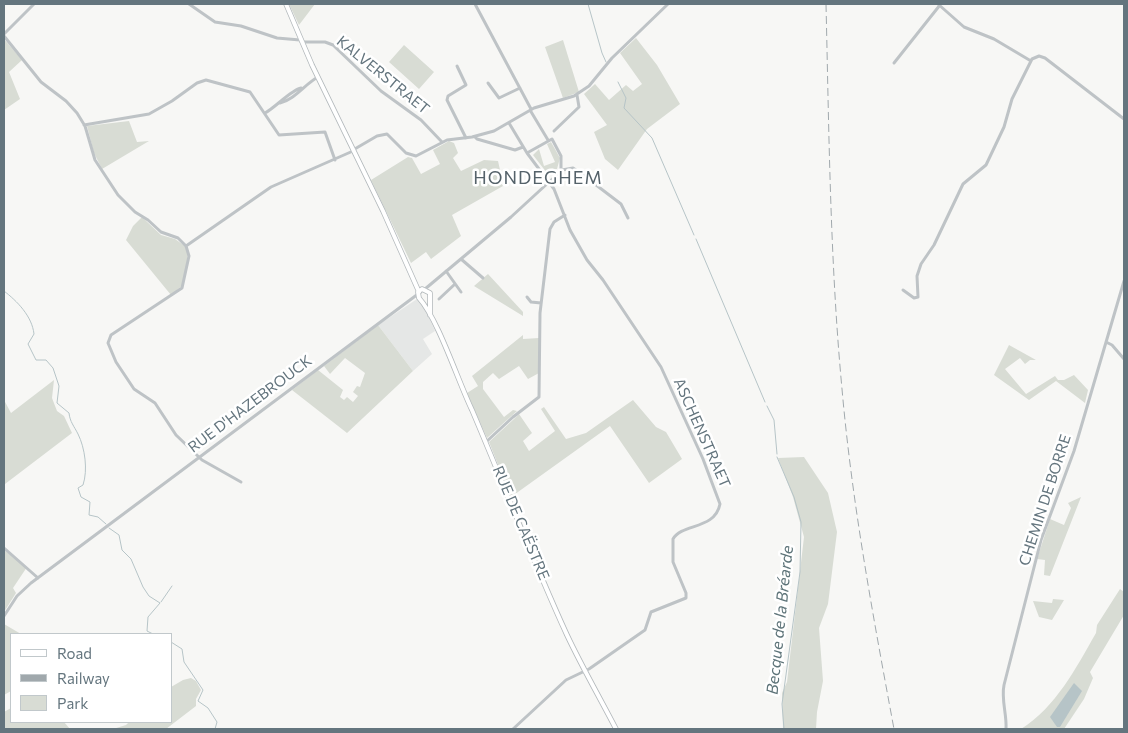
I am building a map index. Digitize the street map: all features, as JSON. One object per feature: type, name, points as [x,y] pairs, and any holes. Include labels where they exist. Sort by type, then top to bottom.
[{"type":"main road","points":[[286,4],[301,41],[326,95],[347,132],[353,150],[390,226],[415,282],[418,294],[423,301],[430,296],[415,282]]},
{"type":"main road","points":[[418,294],[424,289]]},
{"type":"main road","name":"RUE DE CAËSTRE","points":[[430,296],[430,315]]},
{"type":"main road","name":"RUE DE CAËSTRE","points":[[423,301],[486,442],[563,625],[616,729]]},
{"type":"street","points":[[34,4],[4,35],[39,80],[69,103],[84,125],[95,160],[117,193],[134,211],[148,220],[162,233],[178,238],[186,246],[189,258],[181,289],[111,335],[108,342],[116,362],[134,389],[156,404],[171,430],[199,457],[241,482]]},
{"type":"street","name":"KALVERSTRAET","points":[[189,4],[215,22],[240,26],[277,38],[325,42],[334,46],[381,91],[421,120],[442,142]]},
{"type":"street","points":[[474,4],[548,140]]},
{"type":"street","points":[[186,246],[269,188],[335,160],[384,134],[390,135],[403,151],[412,156],[452,138],[475,136],[509,123],[515,117],[531,110],[577,95],[591,84],[612,58],[668,4]]},
{"type":"street","points":[[894,63],[939,4],[962,27],[993,38],[1030,61]]},
{"type":"street","points":[[903,290],[914,298],[918,296],[917,274],[920,264],[934,245],[963,184],[986,166],[1004,127],[1012,99],[1030,61],[1038,56],[1045,58],[1124,119]]},
{"type":"street","points":[[457,66],[466,85],[447,99],[466,138]]},
{"type":"street","points":[[265,113],[280,103],[293,90],[301,88],[318,77]]},
{"type":"street","points":[[84,125],[149,114],[172,102],[196,83],[205,80],[248,92],[265,113],[278,135],[325,132],[335,160]]},
{"type":"street","points":[[488,83],[499,98],[520,88]]},
{"type":"street","points":[[554,131],[580,107],[577,95]]},
{"type":"street","name":"ASCHENSTRAET","points":[[509,123],[523,147],[548,182],[587,260],[603,280],[661,367],[704,462],[720,503],[716,512],[704,523],[677,534],[673,539],[673,562],[686,593],[686,598],[652,611],[645,630],[586,671]]},
{"type":"street","points":[[475,136],[478,140],[508,148],[517,150],[523,147]]},
{"type":"street","points":[[527,153],[548,140],[553,140],[560,155],[562,170]]},
{"type":"street","points":[[424,289],[511,217],[562,170],[573,168],[579,172],[621,204],[628,218]]},
{"type":"street","points":[[486,442],[513,417],[539,398],[540,303],[550,227],[555,221],[565,215]]},
{"type":"street","points":[[462,258],[483,278]]},
{"type":"street","points":[[446,271],[461,292]]},
{"type":"street","points":[[430,296],[431,286],[436,279]]},
{"type":"street","name":"CHEMIN DE BORRE","points":[[1006,729],[1007,713],[1003,692],[1007,669],[1041,540],[1067,471],[1124,281]]},
{"type":"street","points":[[439,299],[455,284]]},
{"type":"street","name":"RUE D'HAZEBROUCK","points":[[4,616],[20,594],[38,578],[418,294]]},
{"type":"street","points":[[527,297],[531,302],[540,303]]},
{"type":"street","points":[[1106,342],[1112,345],[1124,359]]},
{"type":"street","points":[[4,548],[38,578]]},
{"type":"street","points":[[513,729],[565,681],[586,671]]},
{"type":"shaded area","points":[[417,299],[424,306],[435,331],[423,339],[432,354],[413,371],[378,325]]},
{"type":"shaded area","points":[[1074,683],[1082,691],[1060,727],[1057,727],[1050,717]]},
{"type":"green space","points":[[289,4],[315,4],[299,25]]},
{"type":"green space","points":[[636,38],[657,65],[680,104],[647,129],[618,170],[605,159],[594,132],[607,125],[584,94],[595,84],[609,100],[626,85],[633,91],[642,84],[620,53]]},
{"type":"green space","points":[[4,39],[22,60],[9,72],[20,99],[4,110]]},
{"type":"green space","points":[[563,40],[579,92],[563,98],[545,47]]},
{"type":"green space","points":[[404,45],[434,72],[419,89],[389,62]]},
{"type":"green space","points":[[129,121],[137,142],[149,141],[102,169],[94,153],[87,126]]},
{"type":"green space","points":[[449,141],[454,143],[458,153],[453,158],[461,171],[484,160],[498,161],[500,170],[495,173],[503,186],[452,215],[461,236],[431,259],[426,252],[411,263],[371,180],[408,157],[412,158],[421,174],[440,164],[433,150]]},
{"type":"green space","points":[[551,142],[560,158],[557,169],[547,173],[533,155],[539,149],[544,166],[555,162],[547,144]]},
{"type":"green space","points":[[142,217],[161,235],[175,239],[185,246],[188,255],[183,285],[171,295],[126,240],[133,226]]},
{"type":"green space","points":[[488,274],[523,312],[523,316],[474,286]]},
{"type":"green space","points":[[378,325],[413,371],[347,433],[292,390],[318,370],[343,390],[340,397],[344,400],[347,397],[353,402],[358,396],[353,392],[357,386],[360,387],[365,373],[345,358],[330,374],[324,366]]},
{"type":"green space","points":[[523,335],[523,339],[539,338],[539,373],[528,379],[519,366],[499,379],[493,373],[483,382],[483,389],[504,417],[513,410],[517,411],[487,438],[467,393],[478,386],[472,376]]},
{"type":"green space","points":[[1009,345],[1036,360],[1030,360],[1025,364],[1020,358],[1005,369],[1026,394],[1055,376],[1058,380],[1064,380],[1074,375],[1088,390],[1085,403],[1056,381],[1029,400],[994,375]]},
{"type":"green space","points":[[54,380],[52,398],[57,411],[64,416],[72,433],[5,484],[4,400],[11,413]]},
{"type":"green space","points":[[633,400],[656,427],[666,432],[682,459],[649,483],[610,426],[511,497],[489,442],[519,414],[532,433],[523,441],[529,451],[555,431],[541,409],[544,407],[566,439],[586,433]]},
{"type":"green space","points":[[804,457],[828,493],[837,532],[828,604],[819,628],[823,681],[816,729],[783,729],[782,693],[787,682],[804,537],[793,497],[778,458]]},
{"type":"green space","points":[[1081,497],[1050,576],[1044,575],[1045,560],[1037,559],[1050,519],[1064,525],[1071,508],[1068,503]]},
{"type":"green space","points":[[4,550],[27,567],[13,588],[16,593],[4,612]]},
{"type":"green space","points":[[1120,589],[1124,592],[1124,615],[1090,672],[1093,678],[1084,699],[1064,729],[1021,729],[1045,710],[1064,686],[1096,633],[1097,625]]},
{"type":"green space","points":[[1053,599],[1064,600],[1052,620],[1039,617],[1033,601],[1052,603]]},
{"type":"green space","points":[[4,624],[19,633],[10,633],[10,692],[4,695]]},
{"type":"green space","points":[[191,678],[196,681],[201,690],[196,699],[196,706],[166,729],[113,729],[128,723],[172,723],[172,686]]},
{"type":"green space","points":[[10,709],[10,723],[65,723],[70,729],[4,729],[4,712]]},
{"type":"waterway","name":"Becque de la Bréarde","points":[[588,4],[606,62]]},
{"type":"waterway","name":"Becque de la Bréarde","points":[[618,82],[626,98],[624,108],[652,138],[694,235]]},
{"type":"waterway","name":"Becque de la Bréarde","points":[[696,239],[765,402]]},
{"type":"waterway","points":[[4,291],[19,304],[33,327],[34,334],[28,344],[36,360],[46,360],[53,368],[59,386],[57,403],[69,413],[84,452],[85,479],[83,485],[78,488],[81,497],[90,502],[89,515],[98,517],[106,524]]},
{"type":"waterway","name":"Becque de la Bréarde","points":[[767,406],[774,420],[777,454]]},
{"type":"waterway","name":"Becque de la Bréarde","points":[[777,457],[794,497],[801,522],[800,572],[782,704],[784,729]]},
{"type":"waterway","points":[[109,528],[119,535],[122,550],[131,559],[149,596],[160,603],[148,617],[147,631],[151,633]]},
{"type":"waterway","points":[[161,602],[172,586]]},
{"type":"waterway","points":[[172,643],[182,649],[184,662],[203,690],[198,701],[208,708],[217,722],[215,729]]},
{"type":"railway","points":[[826,4],[832,245],[846,432],[857,517],[894,729]]},
{"type":"district","name":"HONDEGHEM","points":[[538,178]]}]
